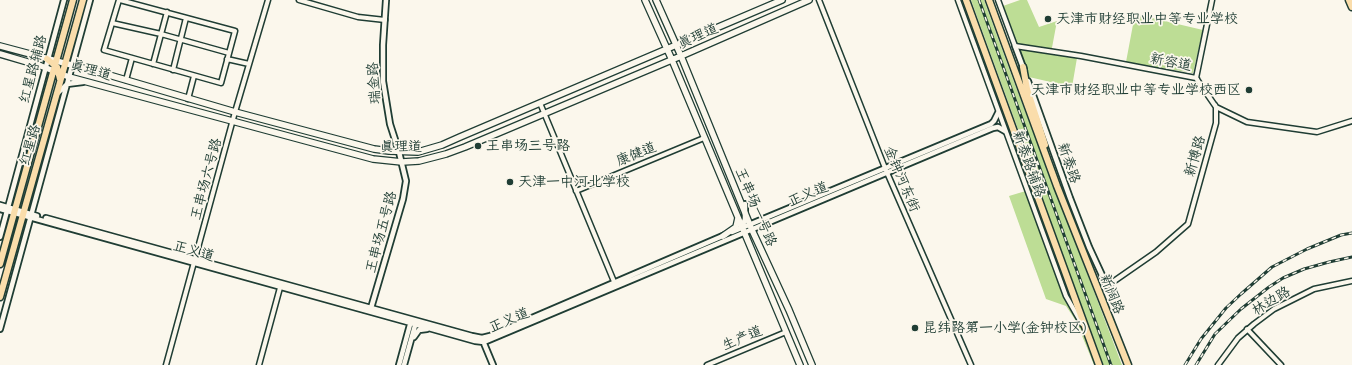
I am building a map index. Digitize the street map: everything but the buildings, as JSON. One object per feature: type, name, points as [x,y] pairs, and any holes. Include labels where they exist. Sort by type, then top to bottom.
[{"type":"main road","name":"红星路","points":[[0,297],[60,84],[58,52],[73,0]]},
{"type":"main road","name":"红星路","points":[[0,264],[11,210],[50,82],[67,56],[83,0]]},
{"type":"main road","name":"王串场一号路","points":[[646,0],[800,365]]},
{"type":"main road","name":"王串场一号路","points":[[657,0],[676,44],[684,56],[682,56],[751,227],[812,365]]},
{"type":"main road","name":"真理道","points":[[59,68],[72,66],[80,67],[188,99],[374,149],[399,152],[418,152],[442,145],[782,0]]},
{"type":"main road","name":"真理道","points":[[59,68],[69,77],[373,159],[402,162],[420,161],[446,154],[544,114],[682,56],[809,0]]},
{"type":"main road","points":[[966,0],[1099,365]]},
{"type":"main road","points":[[989,0],[1048,162]]},
{"type":"main road","points":[[1349,0],[1352,7]]},
{"type":"main road","points":[[0,46],[47,59],[59,68]]},
{"type":"main road","points":[[47,59],[54,57],[58,52]]},
{"type":"main road","points":[[0,54],[45,67],[59,68]]},
{"type":"main road","name":"王串场一号路","points":[[682,56],[690,70]]},
{"type":"main road","name":"王串场一号路","points":[[672,60],[679,74]]},
{"type":"main road","points":[[45,67],[49,72],[50,82]]},
{"type":"main road","points":[[1023,68],[1027,89],[1043,136],[1048,162]]},
{"type":"main road","name":"新阔路","points":[[1048,162],[1128,365]]},
{"type":"main road","points":[[725,238],[737,224],[736,208]]},
{"type":"street","name":"红星路辅路","points":[[0,238],[11,210],[47,59],[64,0]]},
{"type":"street","points":[[0,329],[90,0]]},
{"type":"street","points":[[120,0],[235,31],[221,83],[104,50],[120,0]]},
{"type":"street","name":"王串场六号路","points":[[166,365],[235,112],[268,0]]},
{"type":"street","points":[[299,0],[358,17],[385,20]]},
{"type":"street","name":"瑞金路","points":[[386,0],[383,81],[390,124],[402,162]]},
{"type":"street","name":"金钟河东街","points":[[819,0],[886,170],[970,365]]},
{"type":"street","name":"新泰路辅路","points":[[958,0],[1066,296],[1077,317],[1088,332]]},
{"type":"street","points":[[998,0],[1015,46]]},
{"type":"street","points":[[1212,0],[1196,78],[1216,106],[1247,122],[1317,132],[1352,121]]},
{"type":"street","points":[[153,64],[167,12]]},
{"type":"street","points":[[173,70],[186,18]]},
{"type":"street","points":[[112,23],[161,34],[229,53]]},
{"type":"street","name":"新泰路","points":[[1015,46],[1070,198],[1089,247],[1107,286]]},
{"type":"street","name":"新容道","points":[[1015,46],[1081,56],[1196,78]]},
{"type":"street","points":[[126,80],[132,58]]},
{"type":"street","points":[[228,59],[249,64]]},
{"type":"street","points":[[188,99],[194,76]]},
{"type":"street","points":[[56,96],[67,84],[87,82]]},
{"type":"street","points":[[540,103],[615,285]]},
{"type":"street","name":"新博路","points":[[1107,286],[1156,252],[1188,224],[1216,123],[1216,106]]},
{"type":"street","name":"正义道","points":[[281,285],[372,308],[475,341],[483,340],[886,170],[991,124],[994,122],[998,113]]},
{"type":"street","name":"正义道","points":[[886,170],[993,128],[998,127],[1005,131]]},
{"type":"street","name":"康健道","points":[[576,191],[704,138]]},
{"type":"street","name":"王串场五号路","points":[[372,308],[403,199],[406,180],[402,162]]},
{"type":"street","points":[[725,238],[735,235],[743,230],[745,204]]},
{"type":"street","name":"正义道","points":[[0,205],[23,214],[414,322]]},
{"type":"street","name":"正义道","points":[[0,209],[11,210]]},
{"type":"street","name":"林边路","points":[[1218,365],[1238,338],[1247,329],[1274,309],[1314,289],[1352,281]]},
{"type":"street","points":[[259,365],[281,285]]},
{"type":"street","points":[[399,365],[414,322]]},
{"type":"street","points":[[404,365],[414,322]]},
{"type":"street","points":[[411,339],[418,331],[431,327]]},
{"type":"street","points":[[1247,329],[1281,365]]},
{"type":"street","name":"生产道","points":[[707,365],[786,332]]},
{"type":"street","points":[[483,340],[493,365]]},
{"type":"green space","points":[[971,0],[984,0],[1122,365],[1094,365],[1076,321],[1066,306],[1046,299],[1009,196],[1039,187]]},
{"type":"green space","points":[[1020,0],[1027,0],[1039,27],[1057,21],[1051,53],[1077,58],[1072,87],[1029,77],[1003,6]]},
{"type":"green space","points":[[1135,14],[1203,30],[1193,73],[1126,62]]},
{"type":"railway","points":[[979,0],[1111,365]]},
{"type":"railway","points":[[1185,365],[1201,339],[1226,308],[1272,267],[1307,249],[1341,235],[1352,233]]},
{"type":"railway","points":[[1196,365],[1215,334],[1241,309],[1269,287],[1283,278],[1304,269],[1352,257]]},
{"type":"place","name":"天津市财经职业中等专业学校","points":[[1048,19]]},
{"type":"place","name":"天津市财经职业中等专业学校西区","points":[[1249,90]]},
{"type":"place","name":"王串场三号路","points":[[478,146]]},
{"type":"place","name":"天津一中河北学校","points":[[510,182]]},
{"type":"place","name":"昆纬路第一小学(金钟校区)","points":[[915,328]]}]
